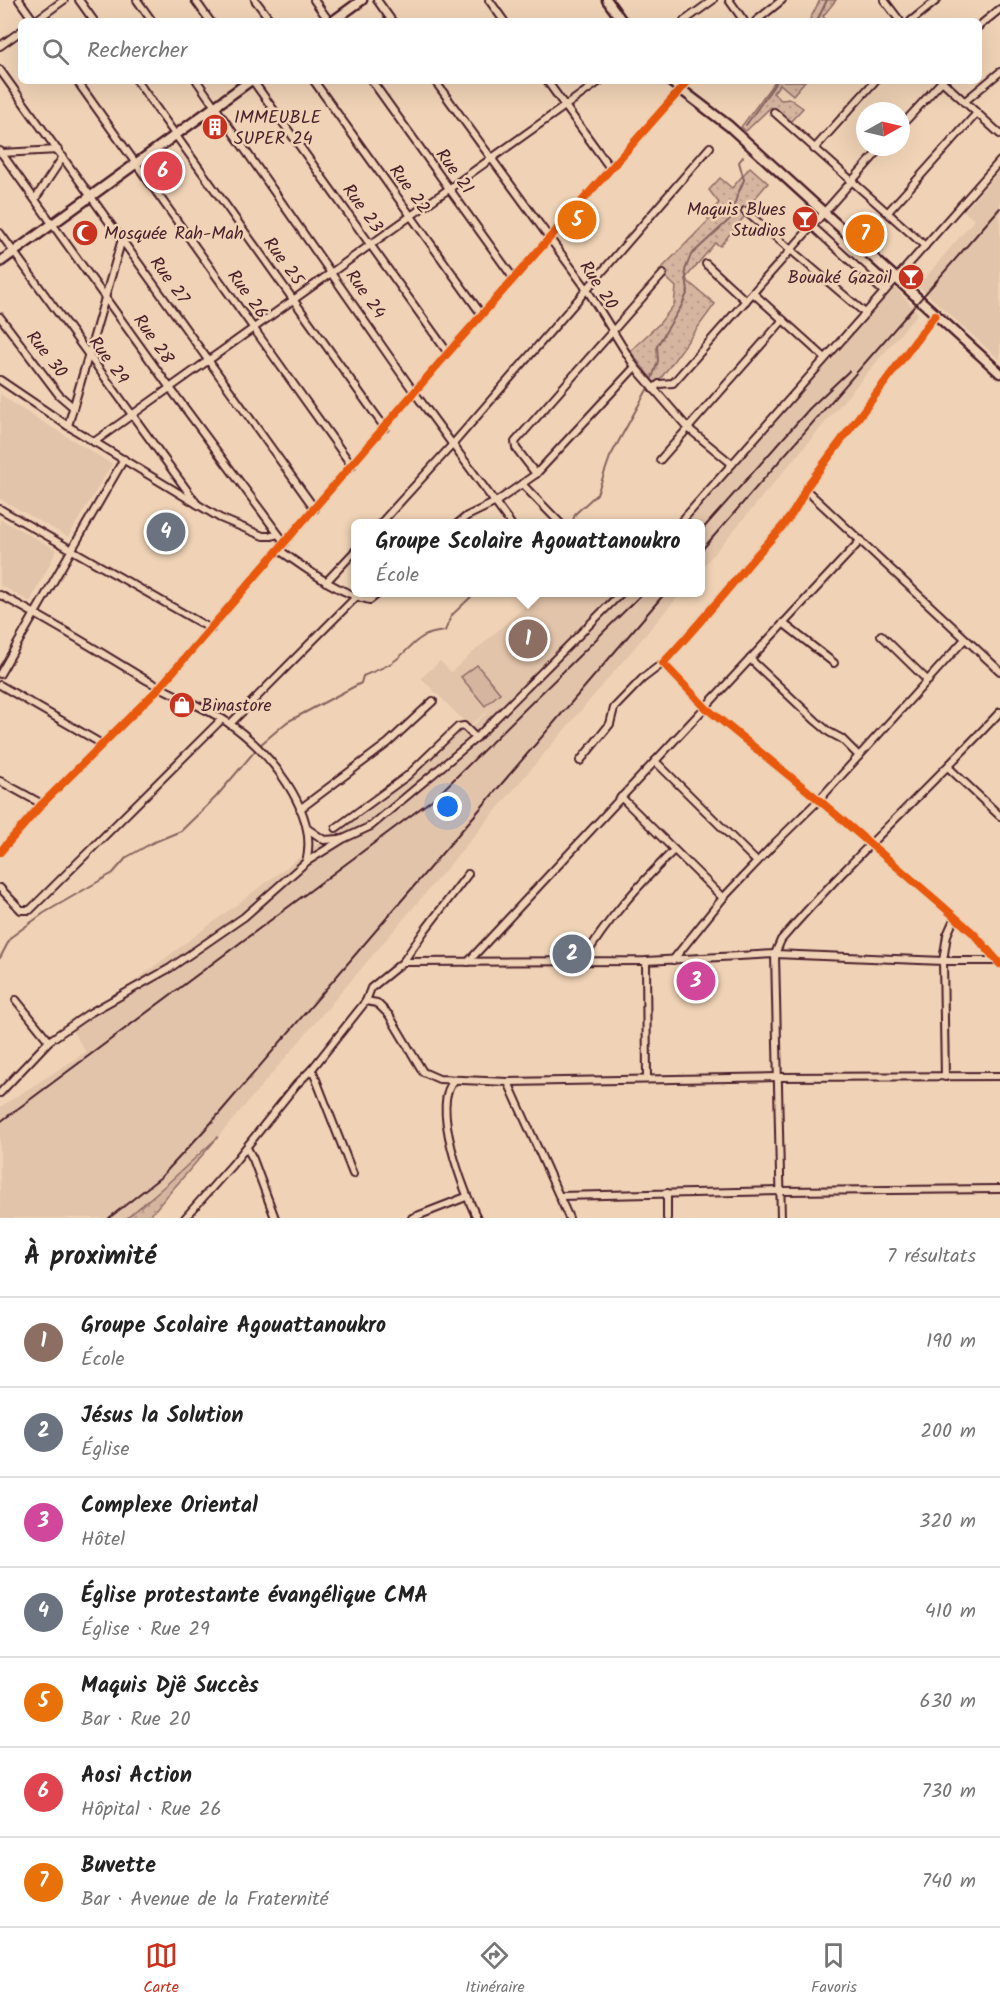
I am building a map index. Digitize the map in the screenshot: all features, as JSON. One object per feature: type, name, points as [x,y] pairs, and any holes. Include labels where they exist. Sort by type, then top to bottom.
[{"type":"main road","points":[[335,18],[362,0]]},
{"type":"main road","points":[[607,0],[620,18]]},
{"type":"main road","points":[[0,261],[247,84]]},
{"type":"main road","points":[[674,84],[729,126],[1000,373]]},
{"type":"street","points":[[19,0],[33,18]]},
{"type":"street","points":[[39,18],[64,0]]},
{"type":"street","points":[[79,0],[92,18]]},
{"type":"street","points":[[137,0],[150,18]]},
{"type":"street","points":[[195,0],[208,18]]},
{"type":"street","points":[[255,0],[269,18]]},
{"type":"street","points":[[314,0],[329,18]]},
{"type":"street","points":[[377,0],[390,18]]},
{"type":"street","points":[[489,0],[502,18]]},
{"type":"street","points":[[688,18],[713,0]]},
{"type":"street","points":[[729,0],[742,18]]},
{"type":"street","points":[[760,18],[782,0]]},
{"type":"street","points":[[884,0],[898,18]]},
{"type":"street","points":[[915,18],[937,0]]},
{"type":"street","points":[[982,24],[1000,9]]},
{"type":"street","points":[[0,46],[18,33]]},
{"type":"street","name":"Rue 27","points":[[0,70],[315,509]]},
{"type":"street","points":[[964,102],[1000,72]]},
{"type":"street","name":"Rue 26","points":[[79,84],[352,466]]},
{"type":"street","name":"Rue 25","points":[[139,84],[385,428]]},
{"type":"street","name":"Rue 24","points":[[199,84],[414,392],[508,519]]},
{"type":"street","name":"Rue 23","points":[[253,84],[448,353]]},
{"type":"street","name":"Rue 22","points":[[316,84],[482,315]]},
{"type":"street","name":"Rue 21","points":[[374,84],[514,279]]},
{"type":"street","name":"Rue 20","points":[[437,84],[586,288],[635,367],[688,428],[732,464]]},
{"type":"street","points":[[549,84],[610,168]]},
{"type":"street","points":[[94,442],[596,84]]},
{"type":"street","points":[[0,852],[42,804],[159,688],[414,392],[685,84]]},
{"type":"street","points":[[814,149],[872,84]]},
{"type":"street","points":[[910,116],[939,84]]},
{"type":"street","points":[[945,84],[1000,134]]},
{"type":"street","points":[[774,112],[925,246]]},
{"type":"street","points":[[888,213],[977,113]]},
{"type":"street","points":[[385,519],[453,444],[710,147]]},
{"type":"street","points":[[0,153],[58,150]]},
{"type":"street","name":"Rue 28","points":[[0,153],[285,543]]},
{"type":"street","points":[[653,389],[658,384],[673,383],[874,156]]},
{"type":"street","points":[[34,200],[63,158]]},
{"type":"street","points":[[683,519],[1000,160]]},
{"type":"street","points":[[745,211],[865,313]]},
{"type":"street","points":[[812,226],[884,292]]},
{"type":"street","name":"Rue 29","points":[[0,233],[197,504]]},
{"type":"street","points":[[68,426],[122,239]]},
{"type":"street","points":[[706,264],[746,301]]},
{"type":"street","points":[[536,474],[516,448],[515,442],[663,274]]},
{"type":"street","points":[[753,293],[825,358]]},
{"type":"street","points":[[580,760],[610,724],[615,708],[642,679],[663,663],[783,526],[800,504],[805,489],[934,315]]},
{"type":"street","name":"Rue 30","points":[[0,317],[59,395],[73,407]]},
{"type":"street","points":[[660,460],[783,320]]},
{"type":"street","points":[[463,519],[496,502],[536,474],[635,367]]},
{"type":"street","points":[[0,380],[68,426],[220,518],[263,536],[278,534]]},
{"type":"street","points":[[0,674],[124,459]]},
{"type":"street","points":[[522,483],[556,519]]},
{"type":"street","points":[[805,489],[1000,671]]},
{"type":"street","points":[[0,509],[211,629]]},
{"type":"street","points":[[468,962],[861,540]]},
{"type":"street","points":[[279,550],[326,582],[351,593]]},
{"type":"street","points":[[326,582],[351,555]]},
{"type":"street","points":[[0,595],[35,613],[159,688],[230,724],[261,752],[284,778],[307,827],[310,849],[306,862]]},
{"type":"street","points":[[230,724],[356,597]]},
{"type":"street","points":[[360,597],[370,600],[374,597]]},
{"type":"street","points":[[0,1093],[49,1041],[88,1014],[170,968],[244,917],[306,862],[343,839],[371,826],[476,738],[617,597]]},
{"type":"street","points":[[783,623],[834,663]]},
{"type":"street","points":[[881,635],[928,681]]},
{"type":"street","points":[[674,960],[723,898],[819,800],[965,639]]},
{"type":"street","points":[[750,659],[816,722],[842,739],[860,756]]},
{"type":"street","points":[[663,663],[706,708],[819,800],[973,933],[999,963]]},
{"type":"street","points":[[0,685],[102,744]]},
{"type":"street","points":[[300,809],[388,743],[433,701]]},
{"type":"street","points":[[781,1218],[775,954],[781,940],[871,844],[949,768],[1000,712]]},
{"type":"street","points":[[0,888],[21,910],[30,910],[222,719]]},
{"type":"street","points":[[336,828],[407,776],[458,727],[464,726],[476,738]]},
{"type":"street","points":[[655,762],[757,862]]},
{"type":"street","points":[[949,768],[1000,816]]},
{"type":"street","points":[[0,781],[42,804]]},
{"type":"street","points":[[621,797],[723,898]]},
{"type":"street","points":[[307,827],[324,840],[343,839]]},
{"type":"street","points":[[582,962],[597,936],[615,912],[674,850]]},
{"type":"street","points":[[186,1218],[247,1148],[296,1085],[312,1069],[366,1001],[371,987],[403,962],[468,874]]},
{"type":"street","points":[[945,1077],[943,961],[947,935],[955,918]]},
{"type":"street","points":[[403,962],[646,961],[775,954],[999,963]]},
{"type":"street","points":[[646,961],[647,1078]]},
{"type":"street","points":[[16,1000],[49,1041]]},
{"type":"street","points":[[366,1001],[377,1003],[389,1015],[423,1072],[439,1079],[454,1081],[1000,1076]]},
{"type":"street","points":[[312,1069],[353,1174]]},
{"type":"street","points":[[454,1081],[450,1085],[447,1096],[447,1130],[466,1197],[477,1218]]},
{"type":"street","points":[[508,1082],[569,1218]]},
{"type":"street","points":[[247,1148],[275,1218]]},
{"type":"street","points":[[560,1196],[1000,1189]]},
{"type":"street","points":[[667,1193],[667,1218]]},
{"type":"street","points":[[412,1218],[466,1197]]},
{"type":"shaded area","points":[[820,0],[836,0],[823,16],[824,18],[811,18]]},
{"type":"shaded area","points":[[773,84],[780,84],[773,93],[781,100],[790,99],[803,108],[790,122],[771,107],[746,131],[741,127]]},
{"type":"shaded area","points":[[780,84],[802,84],[793,95]]},
{"type":"shaded area","points":[[750,167],[768,183],[743,212],[744,217],[720,246],[715,243],[685,279],[715,304],[656,385],[630,351],[659,324],[674,305],[676,287],[659,271],[709,220],[706,216],[719,203],[709,190],[720,178],[732,188]]},
{"type":"shaded area","points":[[1000,170],[1000,360],[918,286],[974,220],[964,211]]},
{"type":"shaded area","points":[[895,287],[918,313],[705,564],[705,519],[680,519]]},
{"type":"shaded area","points":[[0,394],[112,464],[68,537],[0,499]]},
{"type":"shaded area","points":[[0,519],[57,550],[30,602],[0,585]]},
{"type":"shaded area","points":[[535,597],[678,597],[218,1137],[167,1184],[127,1218],[0,1218],[0,1107],[86,1052],[71,1029],[404,779],[461,725],[468,730],[494,706],[469,726],[421,678],[440,661],[451,672]]},
{"type":"shaded area","points":[[477,665],[500,693],[485,706],[461,677]]},
{"type":"shaded area","points":[[218,1137],[148,1218],[127,1218],[167,1184]]},
{"type":"waterway","points":[[818,18],[827,0]]},
{"type":"waterway","points":[[746,125],[775,84]]},
{"type":"waterway","points":[[651,381],[658,361],[657,346],[688,291],[685,270],[691,255],[730,219],[744,180],[739,162],[743,157]]},
{"type":"waterway","points":[[574,519],[575,514],[597,494],[610,457],[648,388]]},
{"type":"waterway","points":[[0,958],[11,937],[44,913],[113,873],[127,857],[181,831],[216,797],[260,745],[287,722],[361,683],[363,676],[393,662],[420,638],[445,631],[451,616],[471,597]]},
{"type":"railway","points":[[705,546],[1000,208]]},
{"type":"railway","points":[[705,526],[810,408],[849,371]]},
{"type":"railway","points":[[0,1122],[437,796],[639,597]]},
{"type":"railway","points":[[109,1218],[161,1177],[211,1123],[662,597]]},
{"type":"cycle path","points":[[0,852],[42,804],[159,688],[448,353],[685,84]]},
{"type":"cycle path","points":[[935,315],[805,489],[801,499],[776,534],[663,663],[706,708],[819,800],[973,933],[1000,964]]},
{"type":"place","name":"IMMEUBLE SUPER 24","points":[[215,127]]},
{"type":"place","name":"Aosi Action","points":[[163,171]]},
{"type":"place","name":"Maquis Blues Studios","points":[[805,219]]},
{"type":"place","name":"Maquis Djê Succès","points":[[577,220]]},
{"type":"place","name":"Mosquée Rah-Mah","points":[[85,233]]},
{"type":"place","name":"Buvette","points":[[865,234]]},
{"type":"place","name":"Bouaké Gazoil","points":[[911,277]]},
{"type":"place","name":"Église protestante évangélique CMA","points":[[166,532]]},
{"type":"place","name":"Groupe Scolaire Agouattanoukro","points":[[528,639]]},
{"type":"place","name":"Binastore","points":[[182,705]]},
{"type":"place","name":"Jésus la Solution","points":[[572,954]]},
{"type":"place","name":"Complexe Oriental","points":[[696,981]]}]
